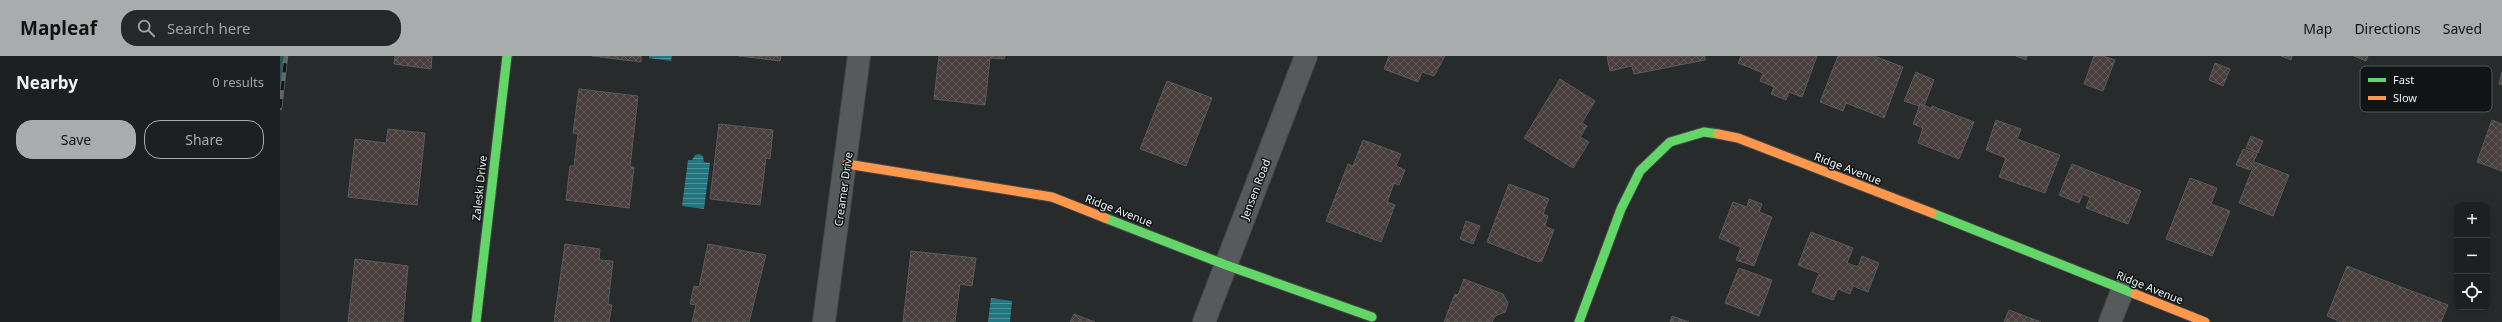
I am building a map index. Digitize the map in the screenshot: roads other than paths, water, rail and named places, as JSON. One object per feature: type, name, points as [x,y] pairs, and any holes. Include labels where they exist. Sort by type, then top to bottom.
[{"type":"street","name":"Zaleski Drive","points":[[476,322],[507,56]]},
{"type":"street","name":"Creamer Drive","points":[[824,322],[847,164],[859,56]]},
{"type":"street","name":"Jensen Road","points":[[1204,322],[1306,56]]},
{"type":"street","name":"Ridge Avenue","points":[[1579,322],[1621,209],[1640,170],[1670,142],[1704,132],[1738,138],[2012,244],[2205,322]]},
{"type":"street","name":"Ridge Avenue","points":[[847,164],[1052,197],[1226,265],[1372,317]]},
{"type":"street","points":[[2110,322],[2123,289]]},
{"type":"railway","points":[[280,108],[286,56]]}]
